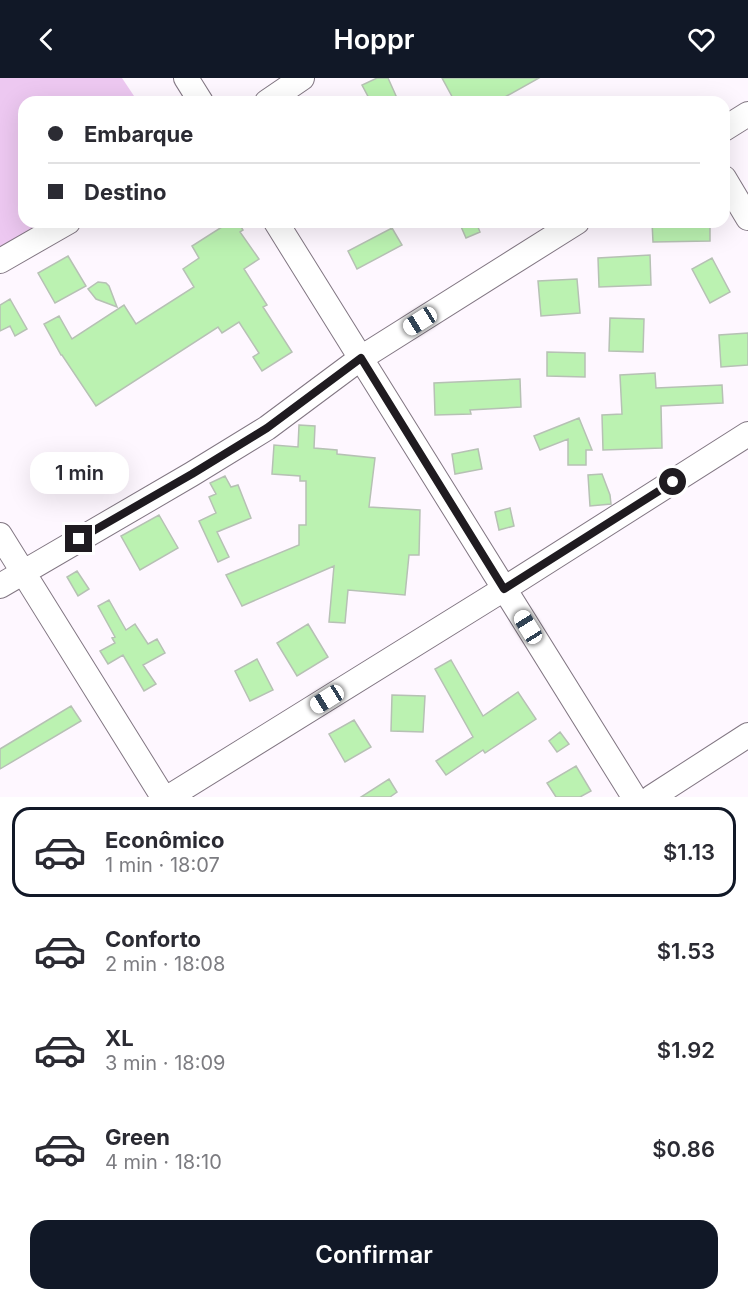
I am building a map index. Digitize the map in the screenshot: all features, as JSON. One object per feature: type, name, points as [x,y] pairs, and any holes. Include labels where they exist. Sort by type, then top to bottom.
[{"type":"street","points":[[186,78],[197,96]]},
{"type":"street","points":[[276,96],[302,78]]},
{"type":"street","points":[[730,125],[748,114]]},
{"type":"street","points":[[730,188],[748,218]]},
{"type":"street","points":[[0,261],[58,228]]},
{"type":"street","points":[[280,228],[634,797]]},
{"type":"street","points":[[0,586],[267,428],[361,358],[567,228]]},
{"type":"street","points":[[169,797],[748,434]]},
{"type":"street","points":[[0,535],[163,797]]},
{"type":"street","points":[[652,797],[748,735]]},
{"type":"shaded area","points":[[0,78],[122,78],[134,96],[18,96],[18,228],[59,228],[0,265]]},
{"type":"building","points":[[377,78],[388,78],[396,96],[368,96],[362,85]]},
{"type":"building","points":[[442,78],[539,78],[507,96],[452,96]]},
{"type":"building","points":[[220,228],[242,228],[243,230],[240,232],[259,259],[244,269],[267,305],[263,307],[292,352],[262,371],[253,357],[259,353],[239,322],[222,333],[218,327],[96,406],[61,355],[44,324],[59,316],[72,339],[124,305],[136,324],[194,287],[183,269],[199,258],[192,246]]},
{"type":"building","points":[[392,228],[402,245],[357,269],[348,251]]},
{"type":"building","points":[[462,228],[478,228],[480,232],[466,238]]},
{"type":"building","points":[[652,228],[710,228],[710,241],[653,242]]},
{"type":"building","points":[[650,255],[651,285],[599,287],[598,258]]},
{"type":"building","points":[[68,256],[86,286],[55,303],[38,273]]},
{"type":"building","points":[[712,258],[730,292],[710,303],[692,269]]},
{"type":"building","points":[[577,279],[580,313],[541,316],[538,281]]},
{"type":"building","points":[[98,282],[109,286],[117,307],[96,299],[88,289]]},
{"type":"building","points":[[10,299],[27,329],[15,336],[10,326],[0,331],[0,305]]},
{"type":"building","points":[[610,318],[644,319],[643,352],[609,351]]},
{"type":"building","points":[[748,333],[748,365],[721,367],[719,335]]},
{"type":"building","points":[[547,352],[585,353],[585,377],[547,376]]},
{"type":"building","points":[[655,373],[656,388],[722,385],[723,403],[661,406],[662,448],[603,450],[602,415],[622,414],[620,375]]},
{"type":"building","points":[[520,379],[521,407],[470,410],[471,414],[435,415],[434,383]]},
{"type":"building","points":[[579,418],[592,450],[586,450],[586,465],[568,465],[568,439],[540,450],[534,436]]},
{"type":"building","points":[[299,425],[315,426],[314,448],[337,450],[337,454],[375,458],[369,507],[420,510],[419,555],[409,555],[405,595],[348,590],[345,623],[329,622],[334,566],[242,606],[226,575],[299,545],[299,525],[306,525],[306,481],[300,481],[300,476],[272,474],[274,445],[298,447]]},
{"type":"building","points":[[478,449],[482,469],[455,474],[452,454]]},
{"type":"building","points":[[602,474],[611,504],[590,506],[588,475]]},
{"type":"building","points":[[225,476],[231,487],[238,485],[251,518],[217,532],[229,557],[218,562],[199,521],[216,513],[209,497],[216,494],[210,483]]},
{"type":"building","points":[[510,508],[514,526],[499,530],[495,512]]},
{"type":"building","points":[[159,515],[178,548],[140,570],[121,536]]},
{"type":"building","points":[[77,571],[89,589],[78,596],[67,577]]},
{"type":"building","points":[[109,600],[126,630],[135,624],[148,644],[157,639],[165,653],[143,665],[156,684],[144,691],[123,655],[108,664],[100,651],[115,643],[112,638],[115,637],[98,606]]},
{"type":"building","points":[[308,624],[328,657],[297,676],[277,643]]},
{"type":"building","points":[[257,659],[273,690],[250,701],[235,671]]},
{"type":"building","points":[[451,660],[483,716],[518,692],[536,719],[485,753],[483,750],[446,775],[436,761],[473,737],[435,669]]},
{"type":"building","points":[[392,695],[425,696],[423,732],[391,731]]},
{"type":"building","points":[[71,706],[81,721],[0,769],[0,749]]},
{"type":"building","points":[[354,720],[371,747],[345,762],[329,734]]},
{"type":"building","points":[[560,732],[569,744],[557,752],[549,741]]},
{"type":"building","points":[[576,766],[591,791],[580,797],[556,797],[547,783]]},
{"type":"building","points":[[389,779],[397,792],[390,797],[361,797]]},
{"type":"route","points":[[79,539],[267,428],[361,358],[504,589],[673,482]]}]
